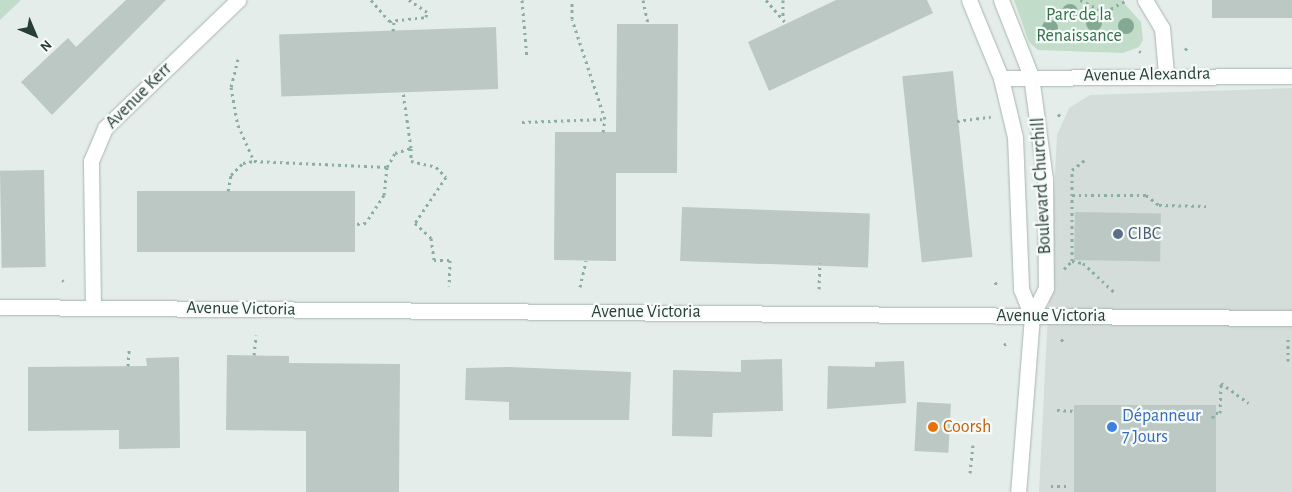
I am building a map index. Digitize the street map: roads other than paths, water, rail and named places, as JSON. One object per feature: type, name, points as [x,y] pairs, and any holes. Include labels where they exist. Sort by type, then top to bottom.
[{"type":"street","name":"Avenue Kerr","points":[[93,307],[91,161],[105,128],[238,0]]},
{"type":"street","name":"Boulevard Churchill","points":[[969,0],[1001,78],[1015,138],[1021,289],[1032,316]]},
{"type":"street","name":"Boulevard Churchill","points":[[1001,0],[1031,76],[1045,179],[1046,288],[1032,316],[1018,492]]},
{"type":"street","points":[[1145,0],[1162,28],[1166,74]]},
{"type":"street","name":"Avenue Alexandra","points":[[1001,78],[1166,74],[1292,76]]},
{"type":"street","name":"Avenue Victoria","points":[[0,307],[1292,318]]},
{"type":"place","name":"CIBC","points":[[1118,234]]},
{"type":"place","name":"Coorsh","points":[[933,427]]},
{"type":"place","name":"Dépanneur 7 Jours","points":[[1112,427]]},
{"type":"park label","name":"Parc de la Renaissance","points":[[1079,26]]}]
